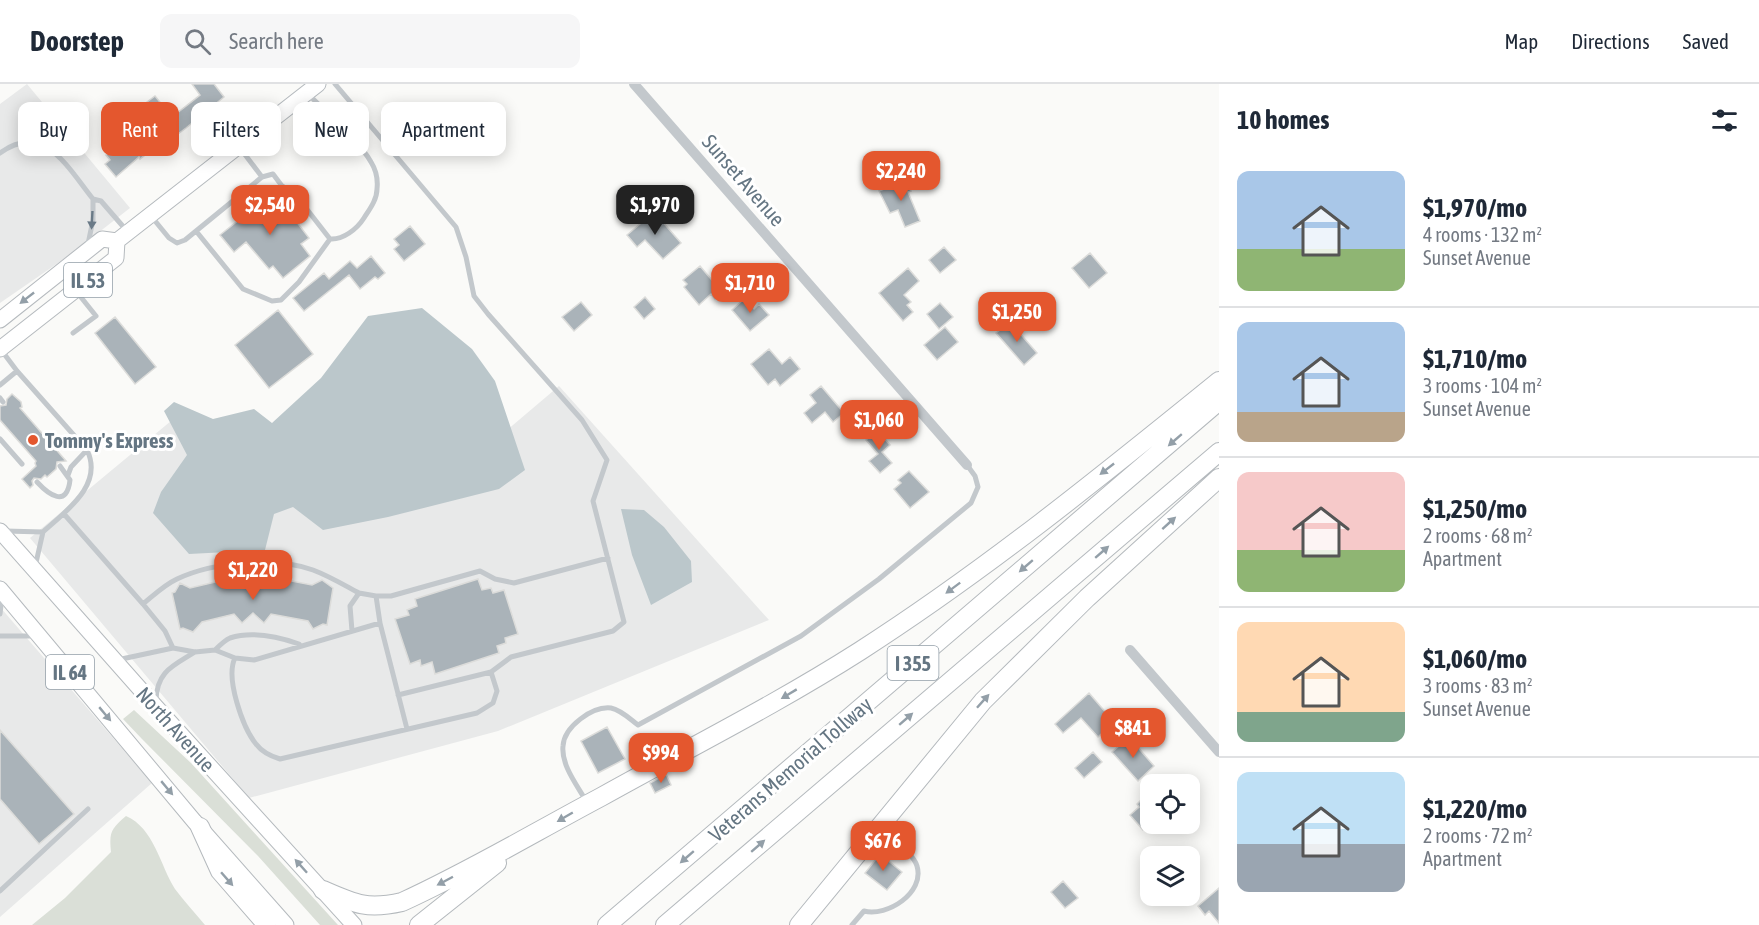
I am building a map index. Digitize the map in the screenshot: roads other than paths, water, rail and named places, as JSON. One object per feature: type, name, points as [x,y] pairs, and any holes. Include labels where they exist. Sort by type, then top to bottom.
[{"type":"highway","points":[[322,890],[353,903],[367,906],[385,906],[402,902],[534,834],[768,706],[859,652],[949,592],[1219,381]]},
{"type":"highway","name":"Veterans Memorial Tollway","points":[[607,925],[1219,401]]},
{"type":"highway","name":"Veterans Memorial Tollway","points":[[665,925],[1219,452]]},
{"type":"highway","points":[[799,925],[983,701],[1087,598],[1219,478]]},
{"type":"highway","points":[[200,827],[220,871],[267,925]]},
{"type":"highway","points":[[419,925],[534,834]]},
{"type":"main road","name":"IL 53","points":[[281,113],[312,88]]},
{"type":"main road","name":"IL 53","points":[[0,320],[102,239],[122,237],[226,156]]},
{"type":"main road","name":"IL 53","points":[[0,349],[116,258],[122,237]]},
{"type":"main road","name":"North Avenue","points":[[0,531],[114,661],[354,925]]},
{"type":"main road","name":"North Avenue","points":[[1,591],[200,827],[286,925]]},
{"type":"street","name":"Sunset Avenue","points":[[634,84],[967,465]]},
{"type":"street","points":[[1130,650],[1219,752]]},
{"type":"lane","points":[[335,84],[456,227],[466,258],[474,296],[582,420],[607,460],[593,501],[624,622],[613,631],[511,657],[491,672],[398,695]]},
{"type":"lane","points":[[312,88],[371,162],[376,175],[377,191],[373,204],[359,226],[337,239],[330,239]]},
{"type":"lane","points":[[0,153],[13,144],[31,141],[45,145],[59,156],[93,199],[101,201],[122,237]]},
{"type":"lane","points":[[246,156],[262,177]]},
{"type":"lane","points":[[150,215],[169,238],[177,243],[185,240],[262,177],[273,174],[282,186],[295,194],[330,239]]},
{"type":"lane","points":[[85,253],[92,233],[93,199]]},
{"type":"lane","points":[[196,231],[243,289],[272,301],[281,300],[299,282],[330,239]]},
{"type":"lane","points":[[73,333],[96,316],[75,290]]},
{"type":"lane","points":[[0,349],[87,450],[92,461],[90,477],[78,500],[43,532],[34,570]]},
{"type":"lane","points":[[0,385],[17,371]]},
{"type":"lane","points":[[0,439],[22,464]]},
{"type":"lane","points":[[68,475],[71,467],[87,450]]},
{"type":"lane","points":[[588,804],[568,770],[565,760],[563,746],[572,725],[581,718],[609,708],[621,712],[638,725],[801,636],[879,579],[971,503],[978,487],[975,476],[967,465]]},
{"type":"lane","points":[[37,482],[47,493],[60,497],[68,491],[70,480],[60,466]]},
{"type":"lane","points":[[64,514],[165,631],[173,648]]},
{"type":"lane","points":[[0,531],[43,532]]},
{"type":"lane","points":[[143,604],[178,578],[250,561],[274,562],[312,570],[359,593],[391,596],[480,571],[495,579],[514,583],[608,558]]},
{"type":"lane","points":[[0,614],[1,591]]},
{"type":"lane","points":[[352,631],[350,606],[359,593]]},
{"type":"lane","points":[[376,596],[380,623],[406,729]]},
{"type":"lane","points":[[114,661],[173,648],[195,651],[215,650],[235,658],[254,660],[380,623]]},
{"type":"lane","points":[[0,636],[39,636]]},
{"type":"lane","points":[[215,650],[229,638],[252,636],[282,638],[300,645]]},
{"type":"lane","points":[[156,707],[157,687],[166,670],[195,651]]},
{"type":"lane","points":[[235,658],[231,665],[232,677],[246,729],[256,745],[270,756],[280,759],[477,713],[494,703],[497,691],[491,672]]},
{"type":"lane","points":[[0,891],[88,809]]},
{"type":"lane","points":[[852,925],[864,911],[873,913],[901,903],[908,896],[918,877],[918,867],[914,859],[886,836],[868,841]]},
{"type":"place","name":"Tommy's Express","points":[[33,440]]}]
